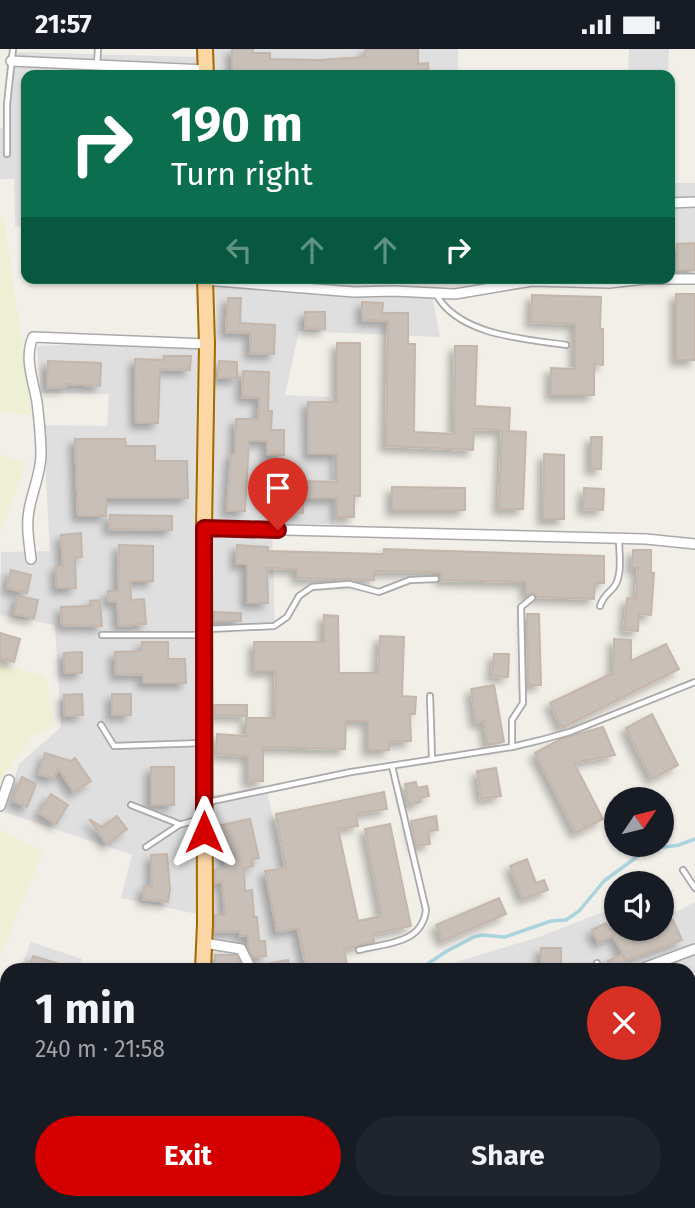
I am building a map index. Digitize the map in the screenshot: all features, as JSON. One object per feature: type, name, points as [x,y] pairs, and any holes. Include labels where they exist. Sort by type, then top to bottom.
[{"type":"main road","points":[[205,49],[206,70]]},
{"type":"main road","points":[[203,963],[205,284]]},
{"type":"street","points":[[11,61],[165,70]]},
{"type":"street","points":[[675,202],[695,202]]},
{"type":"street","points":[[675,279],[695,279]]},
{"type":"street","points":[[262,284],[354,292],[435,293],[462,293],[514,284]]},
{"type":"street","points":[[31,559],[27,533],[29,508],[37,484],[41,457],[37,405],[29,358],[33,337],[207,344]]},
{"type":"street","points":[[204,528],[619,538],[695,544]]},
{"type":"street","points":[[0,806],[9,780]]},
{"type":"street","points":[[204,943],[241,949],[248,963]]},
{"type":"street","points":[[657,963],[695,949]]},
{"type":"lane","points":[[7,154],[7,104],[13,49]]},
{"type":"lane","points":[[97,65],[98,49]]},
{"type":"lane","points":[[435,293],[446,309],[485,330],[499,335],[566,345]]},
{"type":"lane","points":[[600,606],[602,599],[615,586],[619,577],[619,538]]},
{"type":"lane","points":[[102,635],[204,632],[274,626],[287,617],[299,596],[312,587],[349,584],[379,592],[410,580],[436,579]]},
{"type":"lane","points":[[512,747],[512,720],[523,703],[522,607],[532,598]]},
{"type":"lane","points":[[146,847],[204,810],[392,766],[512,747],[570,732],[695,682]]},
{"type":"lane","points":[[430,696],[432,759]]},
{"type":"lane","points":[[101,725],[114,746],[204,743]]},
{"type":"lane","points":[[359,950],[407,939],[418,933],[425,923],[426,910],[392,766]]},
{"type":"lane","points":[[131,805],[180,825]]},
{"type":"lane","points":[[683,870],[695,888]]},
{"type":"shaded area","points":[[198,49],[458,49],[458,70],[21,70],[21,227],[15,226],[14,179],[0,179],[0,128],[6,129],[14,52],[197,57]]},
{"type":"shaded area","points":[[629,49],[669,49],[668,70],[628,70]]},
{"type":"shaded area","points":[[675,183],[695,183],[695,277],[675,277]]},
{"type":"shaded area","points":[[215,284],[348,284],[431,288],[440,337],[299,331],[285,395],[330,397],[334,524],[272,524],[275,629],[199,624],[197,798],[266,786],[304,963],[197,963],[197,914],[121,898],[132,855],[4,812],[19,764],[61,727],[55,625],[0,615],[1,552],[50,551],[43,425],[107,426],[109,394],[41,393],[37,346],[216,338]]},
{"type":"shaded area","points":[[695,902],[695,963],[452,963],[536,938],[604,912],[604,941],[674,941],[674,913]]},
{"type":"shaded area","points":[[31,942],[82,959],[80,963],[22,963]]},
{"type":"green space","points":[[0,217],[4,217],[32,415],[0,411]]},
{"type":"green space","points":[[0,455],[26,462],[0,535]]},
{"type":"green space","points":[[0,664],[46,676],[53,725],[33,736],[5,773],[0,790]]},
{"type":"green space","points":[[0,830],[43,852],[0,958]]},
{"type":"building","points":[[232,49],[253,49],[253,53],[270,53],[270,59],[319,60],[365,57],[365,49],[418,49],[418,64],[428,63],[429,70],[232,70]]},
{"type":"building","points":[[695,243],[695,270],[678,270],[677,244]]},
{"type":"building","points":[[676,294],[695,294],[695,360],[676,360]]},
{"type":"building","points":[[532,295],[601,297],[603,365],[594,364],[594,395],[551,395],[551,368],[575,369],[575,324],[531,322]]},
{"type":"building","points":[[228,298],[241,298],[240,323],[275,325],[274,354],[250,353],[251,333],[226,332]]},
{"type":"building","points":[[362,302],[383,303],[382,313],[408,313],[408,344],[415,344],[414,432],[454,434],[455,346],[477,346],[475,406],[510,408],[509,431],[506,431],[526,432],[523,509],[499,509],[502,430],[474,429],[473,450],[386,446],[388,321],[362,320]]},
{"type":"building","points":[[305,312],[325,312],[325,329],[305,328]]},
{"type":"building","points":[[337,343],[360,343],[360,496],[354,496],[354,517],[337,517],[337,498],[303,498],[303,513],[279,512],[279,474],[304,474],[304,481],[337,482],[337,454],[309,454],[308,402],[337,402]]},
{"type":"building","points":[[164,356],[191,356],[190,370],[160,369],[158,423],[136,423],[135,359],[164,360]]},
{"type":"building","points":[[48,361],[101,363],[100,386],[66,384],[65,388],[47,387]]},
{"type":"building","points":[[219,361],[237,362],[237,378],[218,378]]},
{"type":"building","points":[[243,371],[269,372],[268,411],[272,411],[271,430],[284,430],[284,455],[267,455],[267,441],[249,441],[245,511],[227,511],[231,454],[235,454],[236,419],[258,419],[260,398],[242,397]]},
{"type":"building","points":[[591,437],[602,437],[601,469],[591,469]]},
{"type":"building","points":[[75,439],[125,439],[126,446],[155,446],[155,461],[187,461],[188,498],[106,498],[106,516],[78,516]]},
{"type":"building","points":[[544,454],[564,455],[564,519],[543,519]]},
{"type":"building","points":[[392,487],[465,488],[465,510],[392,510]]},
{"type":"building","points":[[584,488],[604,489],[603,510],[583,509]]},
{"type":"building","points":[[110,515],[172,516],[172,530],[109,529]]},
{"type":"building","points":[[81,533],[82,557],[75,558],[76,588],[57,588],[56,566],[63,566],[61,535]]},
{"type":"building","points":[[119,545],[153,546],[153,581],[130,581],[131,600],[144,599],[146,624],[119,626],[117,601],[109,602],[108,591],[118,591]]},
{"type":"building","points":[[237,545],[268,547],[268,551],[384,554],[384,549],[604,556],[604,583],[595,583],[594,599],[537,597],[532,593],[526,597],[526,582],[441,580],[441,572],[374,571],[374,580],[297,578],[297,569],[267,568],[268,603],[247,603],[247,564],[236,564]]},
{"type":"building","points":[[633,550],[651,550],[651,573],[654,573],[651,615],[639,614],[638,631],[624,630],[627,598],[636,599],[638,568],[632,568]]},
{"type":"building","points":[[11,570],[31,575],[27,593],[7,588]]},
{"type":"building","points":[[18,596],[38,600],[34,618],[14,614]]},
{"type":"building","points":[[100,600],[102,626],[62,625],[61,607],[90,606],[90,601]]},
{"type":"building","points":[[214,612],[241,613],[241,621],[214,621]]},
{"type":"building","points":[[527,614],[539,614],[541,685],[528,685]]},
{"type":"building","points":[[324,615],[338,616],[339,673],[378,673],[380,636],[404,637],[402,696],[416,697],[415,714],[410,714],[411,741],[389,742],[389,750],[368,750],[368,721],[346,721],[345,749],[263,747],[263,781],[248,782],[248,756],[216,754],[217,734],[246,736],[246,718],[275,718],[276,671],[254,671],[254,642],[324,642]]},
{"type":"building","points":[[0,633],[20,639],[14,662],[0,658]]},
{"type":"building","points":[[614,639],[631,640],[631,661],[666,644],[679,669],[562,728],[550,703],[613,673]]},
{"type":"building","points":[[142,642],[168,642],[168,659],[185,659],[186,683],[143,683],[143,674],[116,675],[115,652],[142,651]]},
{"type":"building","points":[[82,652],[82,673],[65,673],[64,653]]},
{"type":"building","points":[[494,654],[509,654],[508,677],[492,676]]},
{"type":"building","points":[[494,685],[504,742],[488,745],[484,721],[476,723],[471,689]]},
{"type":"building","points":[[82,694],[83,715],[65,716],[64,695]]},
{"type":"building","points":[[112,694],[131,694],[131,715],[112,715]]},
{"type":"building","points":[[214,705],[247,705],[247,716],[214,715]]},
{"type":"building","points":[[652,714],[678,765],[652,779],[626,728]]},
{"type":"building","points":[[603,727],[615,755],[574,763],[603,819],[576,833],[535,753],[561,739]]},
{"type":"building","points":[[45,753],[71,761],[75,758],[91,781],[74,792],[58,768],[54,778],[39,774]]},
{"type":"building","points":[[151,767],[174,767],[174,805],[151,805]]},
{"type":"building","points":[[496,768],[501,796],[481,799],[477,771]]},
{"type":"building","points":[[22,777],[36,784],[27,807],[13,801]]},
{"type":"building","points":[[416,782],[417,788],[427,786],[429,796],[419,798],[420,802],[409,805],[405,784]]},
{"type":"building","points":[[384,792],[387,809],[356,814],[358,826],[338,829],[358,921],[382,916],[365,829],[390,824],[411,926],[373,934],[374,942],[344,949],[347,963],[306,963],[298,928],[277,932],[265,871],[286,868],[276,814]]},
{"type":"building","points":[[51,794],[68,805],[56,824],[39,813]]},
{"type":"building","points":[[117,816],[127,829],[107,844],[89,819],[102,827]]},
{"type":"building","points":[[436,816],[438,830],[428,831],[430,844],[416,846],[411,821]]},
{"type":"building","points":[[250,819],[259,858],[252,859],[253,866],[244,868],[245,891],[252,890],[259,941],[265,941],[266,956],[253,957],[249,950],[248,935],[240,936],[240,931],[214,932],[215,915],[225,915],[222,881],[215,883],[214,870],[226,867],[217,826]]},
{"type":"building","points":[[167,854],[170,890],[168,902],[143,899],[144,886],[152,887],[151,855]]},
{"type":"building","points":[[527,859],[536,883],[544,880],[548,890],[523,899],[510,866]]},
{"type":"building","points":[[499,898],[506,914],[443,941],[436,925]]},
{"type":"building","points":[[674,922],[682,940],[626,960],[616,941],[674,941]]},
{"type":"building","points":[[604,924],[604,940],[599,943],[592,930]]},
{"type":"building","points":[[541,948],[561,948],[561,963],[541,963]]},
{"type":"building","points":[[622,954],[627,963],[609,963],[608,961]]},
{"type":"building","points":[[215,955],[236,955],[240,963],[215,963]]},
{"type":"building","points":[[33,956],[57,963],[31,963]]},
{"type":"waterway","points":[[429,963],[474,937],[505,937],[551,921],[566,920],[579,911],[604,881],[642,853],[695,839]]},
{"type":"route","points":[[204,832],[204,528],[278,530]]}]
